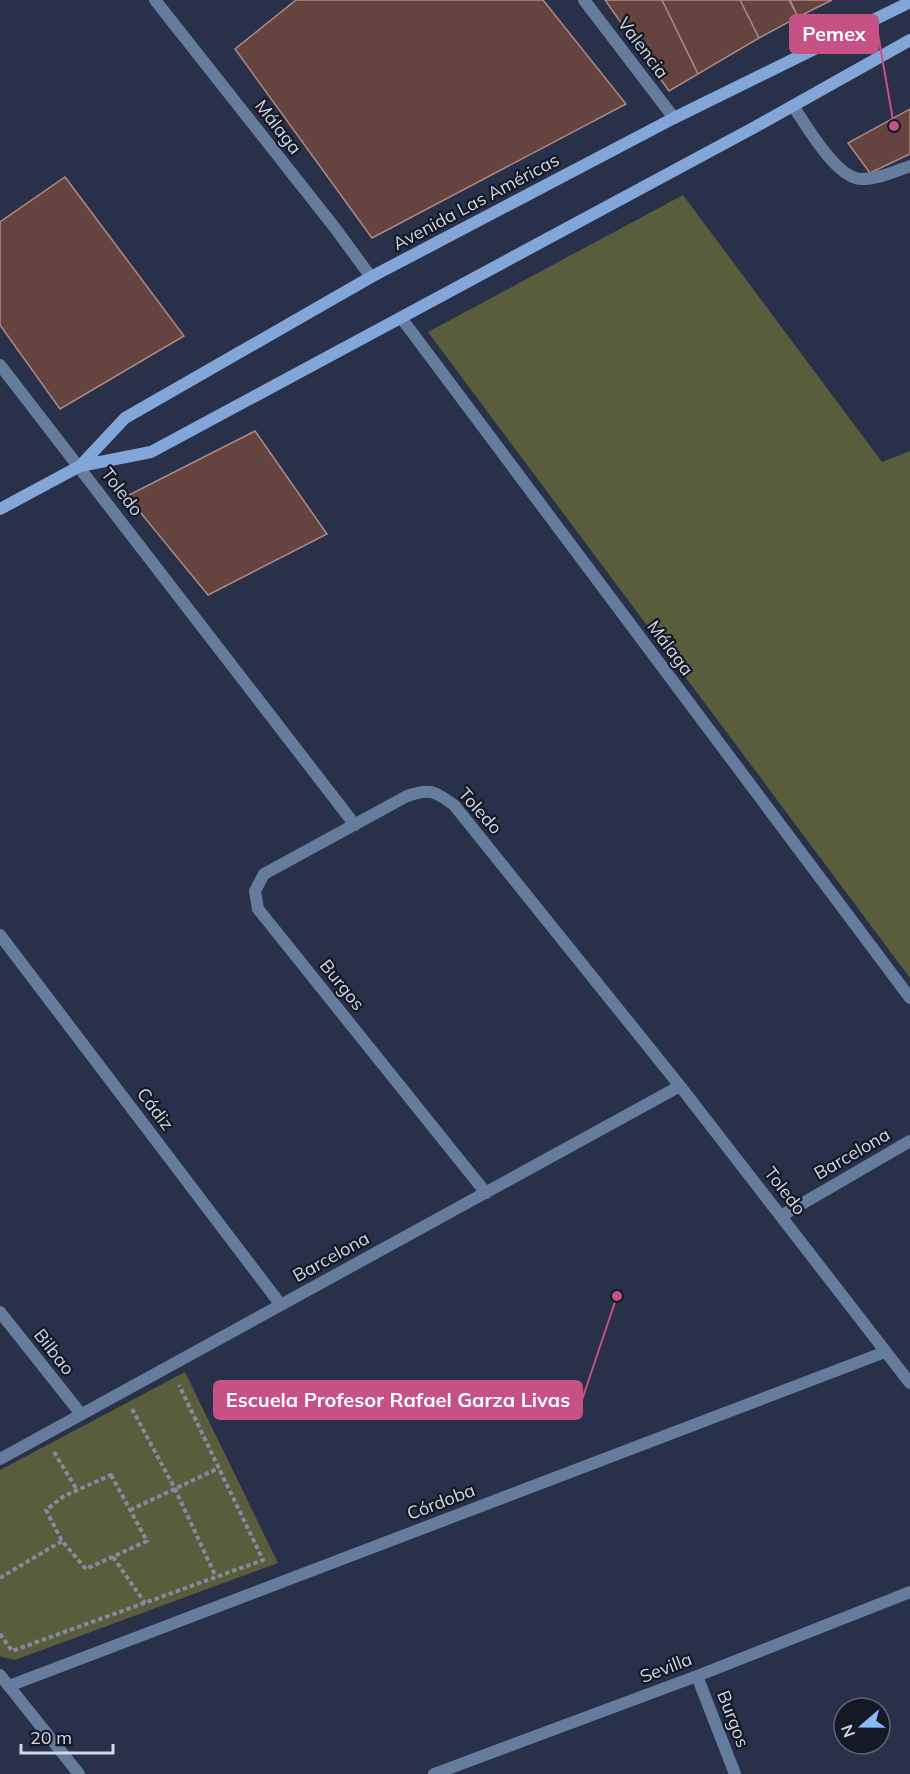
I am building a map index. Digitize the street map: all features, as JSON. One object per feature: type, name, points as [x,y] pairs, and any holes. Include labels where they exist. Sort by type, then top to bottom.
[{"type":"main road","name":"Avenida Las Américas","points":[[80,466],[125,418],[371,277],[674,118],[910,2]]},
{"type":"main road","name":"Avenida Las Américas","points":[[0,509],[80,466],[151,452],[402,319],[479,274],[793,106],[910,40]]},
{"type":"street","name":"Málaga","points":[[155,0],[371,277]]},
{"type":"street","name":"Valencia","points":[[584,0],[674,118]]},
{"type":"street","points":[[793,106],[835,165],[848,176],[859,179],[887,175],[910,166]]},
{"type":"street","name":"Málaga","points":[[402,319],[910,998]]},
{"type":"street","name":"Toledo","points":[[0,365],[355,825],[407,796],[423,791],[438,793],[454,806],[680,1086],[910,1383]]},
{"type":"street","name":"Burgos","points":[[355,825],[264,874],[255,891],[258,909],[486,1193]]},
{"type":"street","name":"Cádiz","points":[[0,935],[281,1305]]},
{"type":"street","name":"Barcelona","points":[[0,1460],[680,1086]]},
{"type":"street","name":"Barcelona","points":[[781,1216],[910,1141]]},
{"type":"street","name":"Bilbao","points":[[0,1312],[81,1414]]},
{"type":"street","name":"Córdoba","points":[[9,1686],[885,1352]]},
{"type":"street","name":"Sevilla","points":[[434,1774],[697,1676],[910,1592]]},
{"type":"street","points":[[0,1675],[79,1774]]},
{"type":"street","name":"Burgos","points":[[697,1676],[735,1774]]},
{"type":"path","points":[[0,1634],[12,1651],[263,1560],[176,1377]]},
{"type":"path","points":[[128,1402],[175,1488],[216,1577]]},
{"type":"path","points":[[49,1444],[77,1490]]},
{"type":"path","points":[[130,1510],[219,1468]]},
{"type":"path","points":[[111,1475],[130,1510],[147,1541],[86,1569],[62,1541],[46,1510],[64,1496],[111,1475]]},
{"type":"path","points":[[0,1578],[62,1541]]},
{"type":"path","points":[[113,1557],[145,1603]]},
{"type":"green space","points":[[683,195],[882,462],[910,451],[910,978],[428,332]]},
{"type":"green space","points":[[185,1372],[278,1563],[15,1660],[2,1657],[0,1655],[0,1470]]},
{"type":"building","points":[[296,0],[543,0],[626,104],[372,238],[235,49]]},
{"type":"building","points":[[605,0],[662,0],[698,74],[669,91]]},
{"type":"building","points":[[662,0],[740,0],[759,38],[698,74]]},
{"type":"building","points":[[740,0],[789,0],[798,17],[759,38]]},
{"type":"building","points":[[790,0],[832,0],[798,17]]},
{"type":"building","points":[[910,109],[910,154],[870,173],[848,143]]},
{"type":"building","points":[[65,177],[184,336],[60,409],[0,325],[0,222]]},
{"type":"building","points":[[255,431],[327,534],[208,595],[127,496]]},
{"type":"place","name":"Pemex","points":[[894,126]]},
{"type":"place","name":"Escuela Profesor Rafael Garza Livas","points":[[617,1296]]}]
